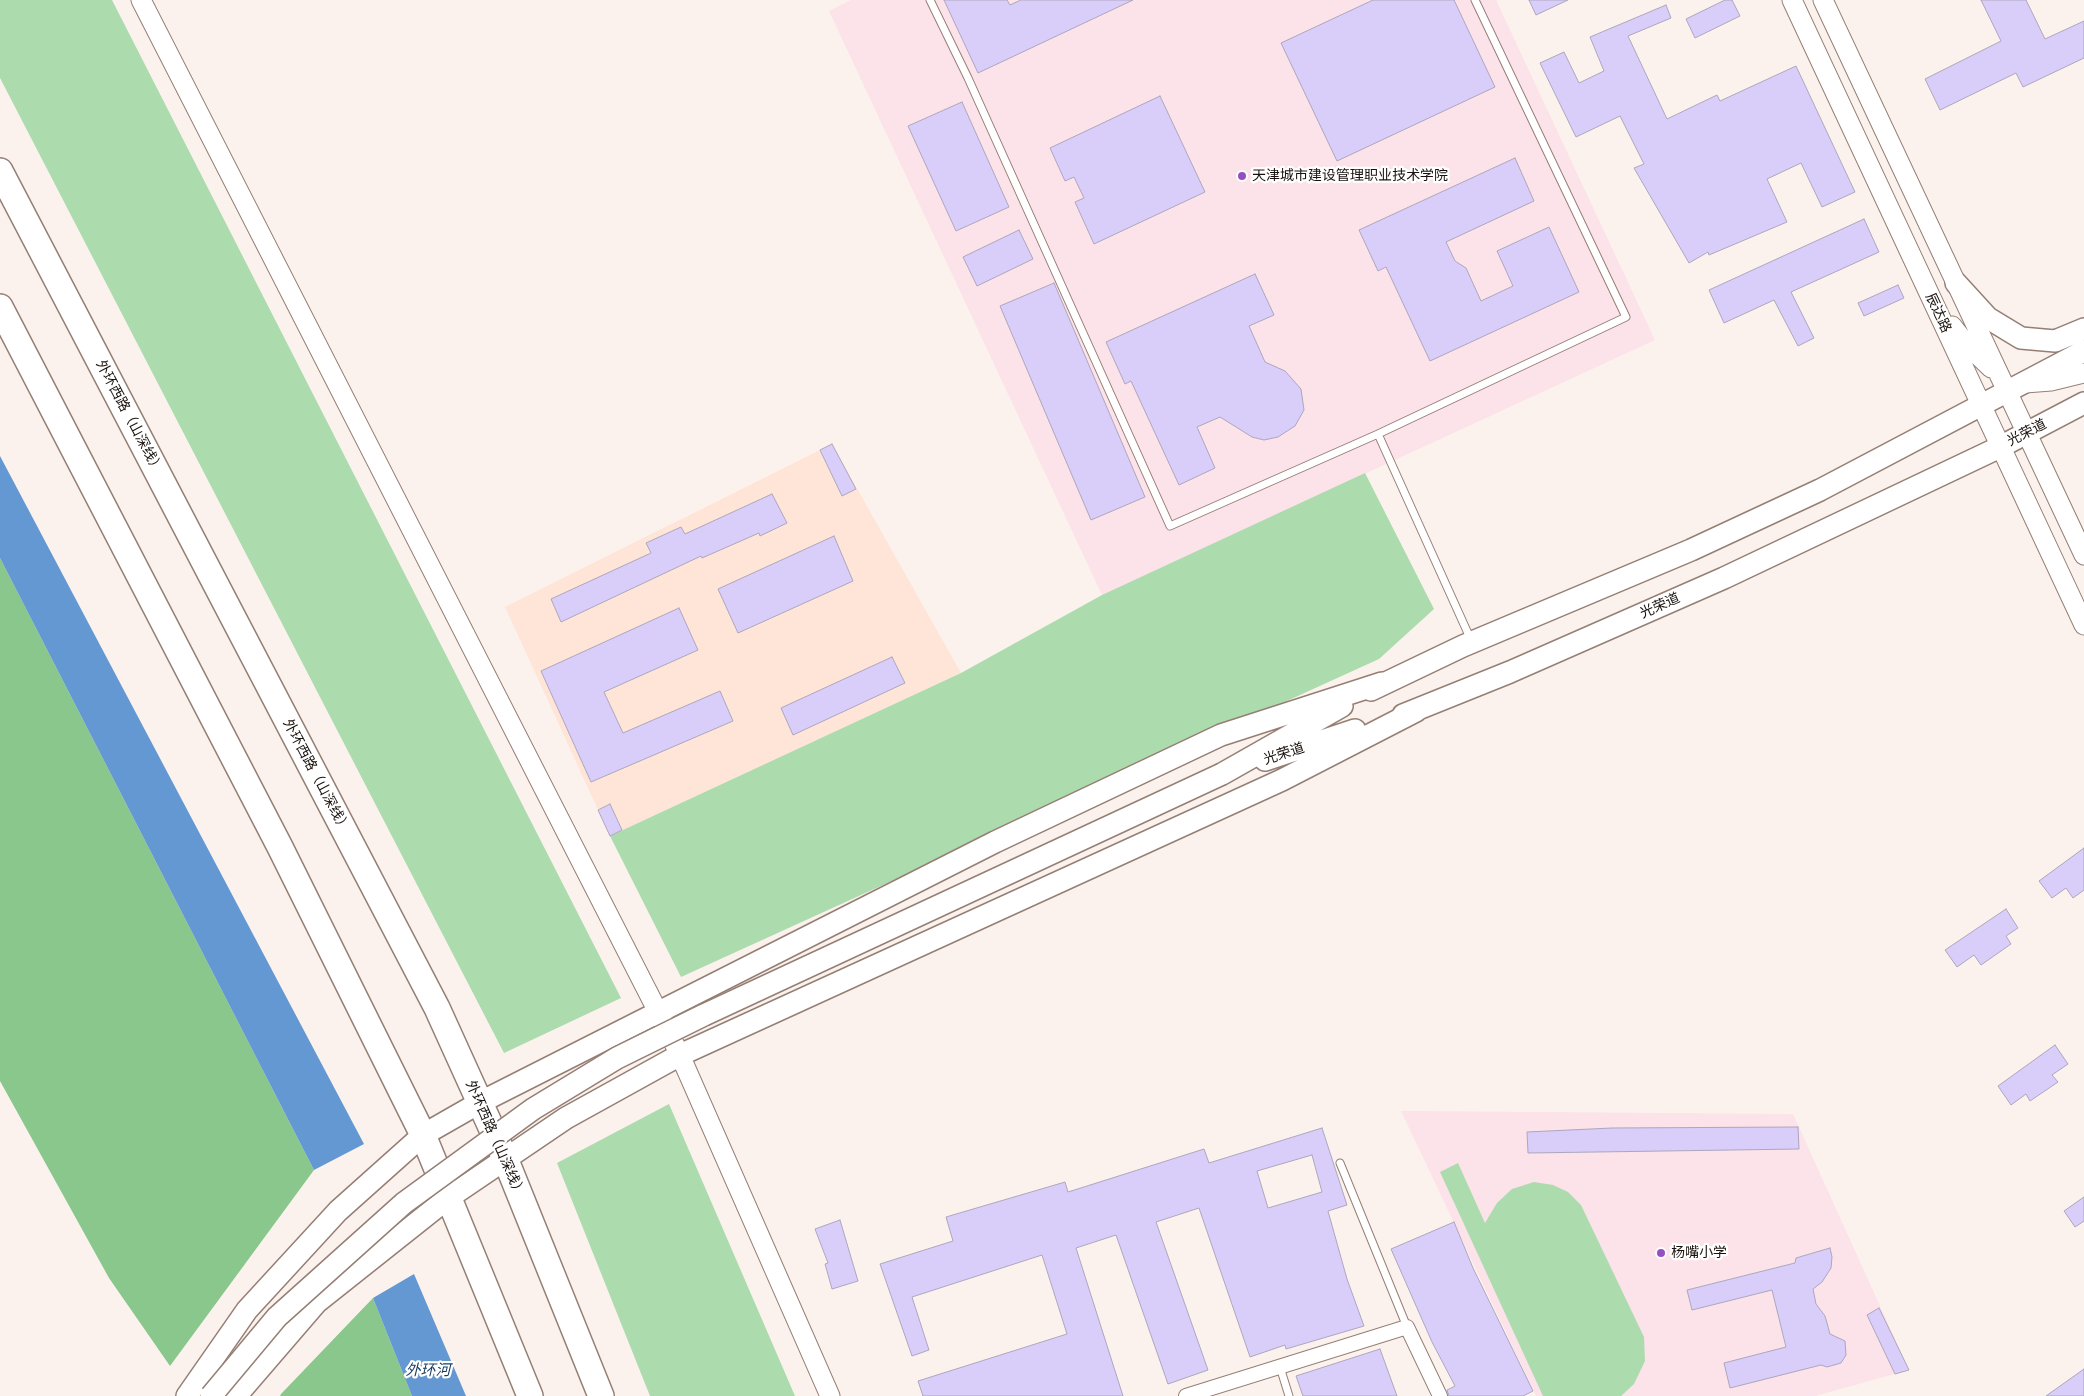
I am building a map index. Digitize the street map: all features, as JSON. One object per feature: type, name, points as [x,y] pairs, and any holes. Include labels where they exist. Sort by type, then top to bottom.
[{"type":"highway","name":"外环西路（山深线）","points":[[0,171],[437,1008],[505,1158],[601,1396]]},
{"type":"highway","points":[[0,307],[280,847],[423,1136],[530,1396]]},
{"type":"main road","points":[[1956,283],[1988,318],[2021,338],[2055,342],[2084,329]]},
{"type":"main road","points":[[211,1396],[276,1317],[404,1203],[533,1109],[617,1058],[704,1015],[1222,774],[1382,683],[1472,642],[1708,542],[1820,490],[2084,351]]},
{"type":"main road","name":"光荣道","points":[[1222,774],[1416,711],[1724,578],[2000,447],[2084,404]]},
{"type":"main road","points":[[187,1396],[247,1310],[338,1211],[423,1136],[479,1103],[995,842],[1221,735],[1382,683]]},
{"type":"main road","points":[[236,1396],[318,1302],[448,1198],[566,1118],[680,1055],[1282,780],[1416,711]]},
{"type":"street","points":[[141,0],[680,1055],[830,1396]]},
{"type":"street","name":"辰达路","points":[[1792,0],[2084,625]]},
{"type":"street","name":"辰达路","points":[[1823,0],[1997,372]]},
{"type":"street","points":[[1930,297],[1967,345],[2016,387],[2026,434],[2084,555]]},
{"type":"street","points":[[2016,387],[2084,373]]},
{"type":"street","points":[[1186,1396],[1407,1327],[1440,1396]]},
{"type":"lane","points":[[930,0],[968,78],[1170,526],[1378,434],[1626,317],[1475,0]]},
{"type":"lane","points":[[1378,434],[1472,642]]},
{"type":"lane","points":[[1340,1163],[1407,1327]]},
{"type":"lane","points":[[1280,1367],[1290,1396]]},
{"type":"shaded area","name":"天津城市建设管理职业技术学院","points":[[851,0],[1496,0],[1655,340],[1102,595],[829,11]]},
{"type":"shaded area","points":[[832,444],[961,673],[610,836],[505,607]]},
{"type":"shaded area","name":"杨嘴小学","points":[[1401,1111],[1793,1114],[1909,1370],[1815,1396],[1536,1396]]},
{"type":"green space","points":[[0,0],[112,0],[621,998],[504,1053],[0,78]]},
{"type":"green space","points":[[1365,473],[1434,609],[1379,659],[681,977],[610,836],[961,673],[1102,595]]},
{"type":"green space","points":[[0,558],[314,1170],[170,1366],[109,1278],[0,1081]]},
{"type":"green space","points":[[669,1104],[795,1396],[650,1396],[557,1163]]},
{"type":"green space","points":[[1458,1163],[1485,1223],[1497,1203],[1512,1189],[1534,1182],[1553,1185],[1568,1192],[1581,1205],[1644,1337],[1645,1361],[1634,1384],[1621,1396],[1543,1396],[1440,1172]]},
{"type":"green space","points":[[373,1298],[412,1396],[280,1396],[281,1394]]},
{"type":"water","points":[[0,456],[364,1144],[314,1170],[0,558]]},
{"type":"water","name":"外环河","points":[[414,1274],[466,1396],[412,1396],[373,1298]]},
{"type":"building","points":[[944,0],[1007,0],[1010,5],[1021,0],[1133,0],[978,73]]},
{"type":"building","points":[[1373,0],[1454,0],[1495,87],[1337,161],[1281,43]]},
{"type":"building","points":[[1529,0],[1568,0],[1536,15]]},
{"type":"building","points":[[1725,0],[1732,0],[1740,16],[1695,38],[1686,19]]},
{"type":"building","points":[[1981,0],[2026,0],[2045,39],[2084,21],[2084,58],[2023,87],[2016,73],[1940,110],[1925,79],[2001,41]]},
{"type":"building","points":[[1666,5],[1671,18],[1628,36],[1667,119],[1717,95],[1720,101],[1796,66],[1855,192],[1822,207],[1801,163],[1767,179],[1787,222],[1709,255],[1708,252],[1689,263],[1634,168],[1644,164],[1620,116],[1576,137],[1540,63],[1564,52],[1579,83],[1604,71],[1590,37]]},
{"type":"building","points":[[1160,96],[1205,192],[1094,244],[1075,202],[1084,198],[1074,177],[1065,181],[1050,148]]},
{"type":"building","points":[[962,102],[1009,207],[956,231],[908,126]]},
{"type":"building","points":[[1515,158],[1534,201],[1446,242],[1455,261],[1466,268],[1481,301],[1513,286],[1497,251],[1549,227],[1579,292],[1430,361],[1386,267],[1378,271],[1359,230]]},
{"type":"building","points":[[1864,219],[1879,252],[1791,292],[1814,338],[1798,346],[1774,300],[1724,323],[1709,290]]},
{"type":"building","points":[[1019,230],[1033,259],[977,286],[963,257]]},
{"type":"building","points":[[1255,274],[1274,315],[1249,326],[1265,362],[1285,371],[1301,389],[1304,410],[1295,426],[1278,437],[1264,440],[1252,437],[1220,417],[1197,427],[1215,468],[1179,485],[1131,381],[1125,384],[1106,342]]},
{"type":"building","points":[[1054,283],[1145,497],[1091,520],[1000,306]]},
{"type":"building","points":[[1898,285],[1904,298],[1864,316],[1858,303]]},
{"type":"building","points":[[832,444],[856,489],[842,496],[820,450]]},
{"type":"building","points":[[772,494],[787,523],[760,536],[759,533],[702,558],[701,556],[561,622],[551,599],[651,553],[646,543],[681,527],[685,534]]},
{"type":"building","points":[[834,536],[853,581],[738,633],[718,589]]},
{"type":"building","points":[[679,608],[698,650],[604,692],[623,733],[720,691],[733,721],[591,782],[541,671]]},
{"type":"building","points":[[892,657],[905,683],[793,735],[781,708]]},
{"type":"building","points":[[610,804],[622,830],[610,836],[598,810]]},
{"type":"building","points":[[2084,848],[2084,890],[2073,898],[2066,888],[2052,898],[2039,881]]},
{"type":"building","points":[[2006,909],[2018,928],[2006,936],[2011,944],[1981,965],[1974,955],[1957,967],[1945,950]]},
{"type":"building","points":[[2055,1045],[2068,1064],[2052,1075],[2058,1082],[2030,1101],[2026,1094],[2011,1105],[1998,1086]]},
{"type":"building","points":[[1798,1127],[1799,1149],[1528,1153],[1527,1132],[1612,1128]]},
{"type":"building","points":[[1322,1128],[1347,1205],[1328,1211],[1347,1279],[1364,1326],[1286,1349],[1285,1345],[1250,1357],[1199,1208],[1156,1222],[1208,1370],[1168,1384],[1116,1235],[1076,1248],[1123,1396],[923,1396],[918,1381],[1067,1334],[1042,1255],[912,1297],[929,1350],[912,1356],[880,1264],[953,1241],[946,1217],[1065,1182],[1068,1192],[1204,1149],[1209,1163]],"holes":[[[1312,1155],[1322,1192],[1268,1208],[1257,1171]]]},
{"type":"building","points":[[2084,1197],[2084,1221],[2075,1227],[2064,1211]]},
{"type":"building","points":[[840,1220],[858,1281],[832,1289],[825,1264],[828,1263],[815,1229]]},
{"type":"building","points":[[1454,1222],[1473,1268],[1533,1391],[1523,1396],[1449,1396],[1447,1390],[1455,1386],[1432,1342],[1391,1249]]},
{"type":"building","points":[[1830,1248],[1832,1257],[1831,1268],[1822,1282],[1813,1289],[1816,1304],[1825,1316],[1830,1334],[1845,1341],[1846,1355],[1841,1363],[1827,1367],[1821,1365],[1730,1388],[1724,1363],[1786,1347],[1772,1290],[1692,1310],[1687,1290],[1795,1263],[1796,1258]]},
{"type":"building","points":[[1879,1308],[1909,1370],[1895,1374],[1867,1315]]},
{"type":"building","points":[[1380,1349],[1397,1396],[1303,1396],[1296,1376]]},
{"type":"building","points":[[2084,1369],[2084,1396],[2046,1396]]},
{"type":"place","name":"天津城市建设管理职业技术学院","points":[[1242,176]]},
{"type":"place","name":"杨嘴小学","points":[[1661,1253]]}]
